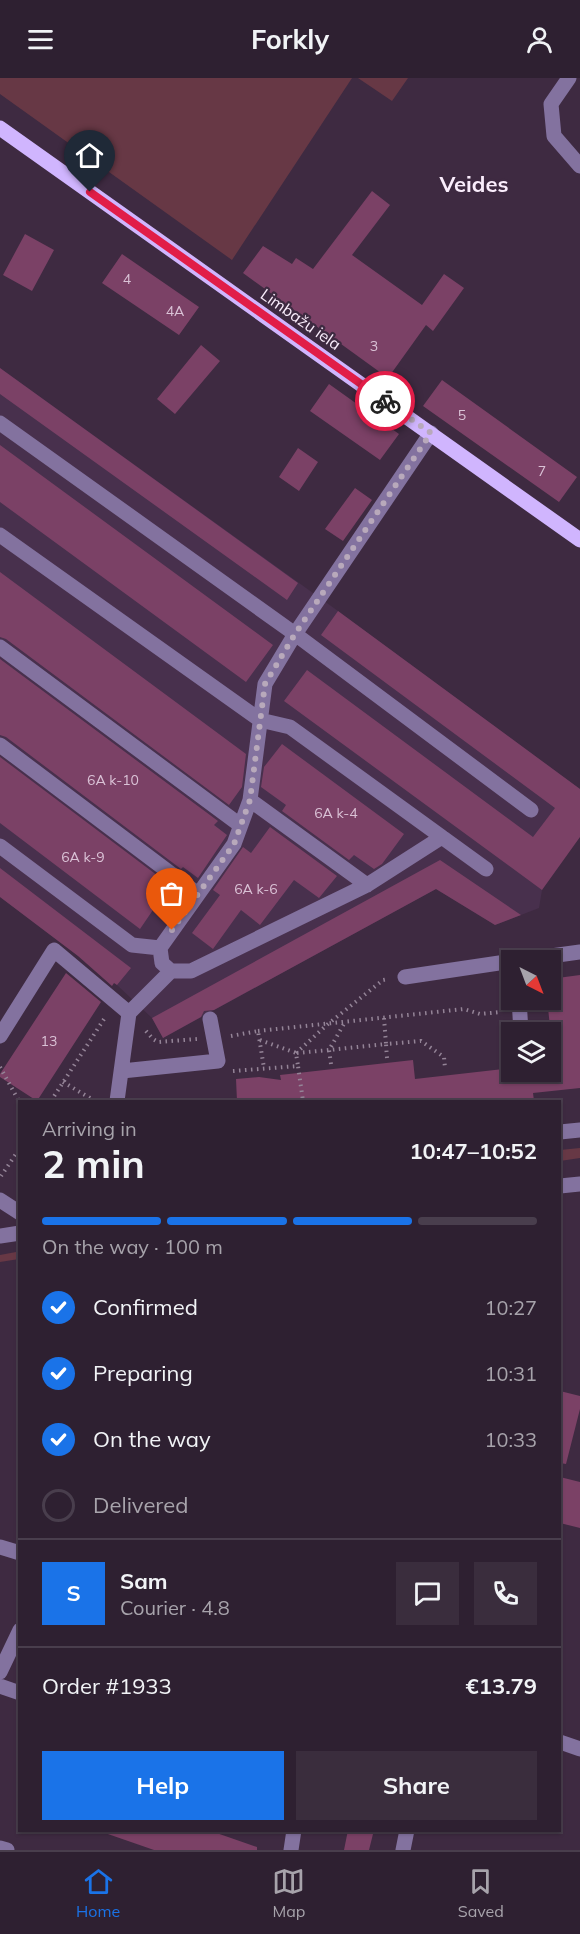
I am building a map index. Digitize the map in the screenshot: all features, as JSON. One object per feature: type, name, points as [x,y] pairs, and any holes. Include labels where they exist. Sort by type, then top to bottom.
[{"type":"main road","name":"Limbažu iela","points":[[0,128],[580,540]]},
{"type":"street","points":[[569,78],[551,104],[554,136],[580,166]]},
{"type":"street","points":[[0,423],[295,634],[531,810]]},
{"type":"street","points":[[431,433],[295,634],[265,684],[250,800],[234,844],[159,948],[162,963],[171,971],[191,971],[367,885],[442,837]]},
{"type":"street","points":[[0,535],[260,720],[290,727],[486,869]]},
{"type":"street","points":[[0,647],[240,825]]},
{"type":"street","points":[[0,745],[198,894]]},
{"type":"street","points":[[250,800],[367,885]]},
{"type":"street","points":[[0,846],[132,945],[159,948]]},
{"type":"street","points":[[0,1036],[54,950],[129,1013]]},
{"type":"street","points":[[561,955],[580,952]]},
{"type":"street","points":[[405,977],[501,964]]},
{"type":"street","points":[[117,1100],[129,1013],[171,971]]},
{"type":"street","points":[[122,1071],[218,1060],[210,1019]]},
{"type":"street","points":[[561,1132],[580,1130]]},
{"type":"street","points":[[561,1186],[580,1184]]},
{"type":"street","points":[[0,1200],[18,1212]]},
{"type":"street","points":[[0,1236],[18,1233]]},
{"type":"street","points":[[0,1547],[18,1552]]},
{"type":"street","points":[[0,1672],[18,1634]]},
{"type":"street","points":[[0,1686],[18,1692]]},
{"type":"street","points":[[561,1742],[580,1749]]},
{"type":"street","points":[[291,1850],[294,1832]]},
{"type":"street","points":[[403,1850],[407,1832]]},
{"type":"street","points":[[0,1848],[7,1850]]},
{"type":"path","points":[[296,1053],[383,980],[405,977]]},
{"type":"path","points":[[52,1100],[116,1002]]},
{"type":"path","points":[[129,1013],[158,1042],[214,1039],[258,1031],[464,1009],[480,1014],[501,1009]]},
{"type":"path","points":[[384,1018],[387,1058]]},
{"type":"path","points":[[331,1064],[329,1050],[345,1022]]},
{"type":"path","points":[[258,1031],[264,1068]]},
{"type":"path","points":[[260,1040],[296,1053],[421,1041],[444,1057],[446,1068]]},
{"type":"path","points":[[296,1053],[298,1066]]},
{"type":"path","points":[[0,1067],[18,1100]]},
{"type":"path","points":[[63,1082],[93,1100]]},
{"type":"path","points":[[1,1176],[18,1151]]},
{"type":"shaded area","points":[[0,78],[352,78],[232,260],[0,94]]},
{"type":"shaded area","points":[[358,78],[408,78],[392,101]]},
{"type":"shaded area","points":[[0,368],[338,611],[580,789],[542,890],[539,908],[495,925],[436,889],[163,1038],[152,1018],[117,985],[0,897]]},
{"type":"shaded area","points":[[580,1148],[580,1158],[561,1161],[561,1150]]},
{"type":"shaded area","points":[[16,1252],[18,1259],[0,1262],[0,1255]]},
{"type":"building","points":[[372,191],[390,205],[352,255],[422,305],[444,274],[464,288],[433,331],[426,325],[388,378],[243,273],[263,246],[292,264],[296,258],[313,269]]},
{"type":"building","points":[[25,234],[54,250],[32,291],[3,275]]},
{"type":"building","points":[[122,254],[199,307],[179,335],[102,283]]},
{"type":"building","points":[[201,345],[220,361],[175,414],[157,399]]},
{"type":"building","points":[[0,368],[298,583],[287,600],[0,394]]},
{"type":"building","points":[[442,380],[577,477],[559,502],[423,406]]},
{"type":"building","points":[[329,384],[399,434],[380,460],[310,411]]},
{"type":"building","points":[[0,445],[273,645],[246,682],[0,502]]},
{"type":"building","points":[[298,448],[318,462],[299,491],[279,477]]},
{"type":"building","points":[[355,488],[372,500],[343,541],[325,529]]},
{"type":"building","points":[[0,572],[246,754],[242,787],[229,805],[6,639],[0,637]]},
{"type":"building","points":[[338,611],[580,789],[580,837],[542,890],[284,701],[307,670],[533,837],[555,808],[321,635]]},
{"type":"building","points":[[0,659],[218,821],[214,825],[227,835],[198,878],[183,867],[181,869],[6,737],[0,735]]},
{"type":"building","points":[[282,744],[404,834],[382,864],[374,869],[354,855],[349,860],[282,811],[286,805],[261,787],[264,767]]},
{"type":"building","points":[[0,757],[170,885],[140,929],[0,823]]},
{"type":"building","points":[[270,827],[337,876],[319,898],[294,880],[260,925],[241,910],[213,949],[192,933],[220,895],[213,890],[243,847],[251,853]]},
{"type":"building","points":[[440,860],[521,915],[495,925],[436,889],[214,1010],[204,1011],[201,1017],[163,1038],[152,1018]]},
{"type":"building","points":[[0,868],[131,968],[117,985],[114,983],[112,986],[78,956],[0,897]]},
{"type":"building","points":[[66,973],[101,1002],[38,1100],[0,1077]]},
{"type":"building","points":[[580,975],[580,1088],[533,1093],[534,1100],[237,1100],[236,1079],[259,1077],[281,1080],[280,1075],[413,1060],[415,1079],[501,1069],[501,1082],[561,1082],[561,1022],[550,1022],[548,1010],[561,1010],[561,978]]},
{"type":"building","points":[[561,1391],[580,1396],[580,1409],[566,1464],[561,1463]]},
{"type":"building","points":[[561,1477],[580,1482],[580,1528],[561,1523]]},
{"type":"building","points":[[214,1832],[257,1847],[257,1850],[154,1850],[105,1833]]},
{"type":"building","points":[[348,1832],[374,1832],[369,1850],[344,1850]]},
{"type":"way so far","points":[[172,930],[234,844],[250,800],[265,684],[295,634],[431,433],[385,401]]},
{"type":"district","name":"Veides","points":[[474,184]]},
{"type":"route","points":[[90,192],[385,401]]}]
